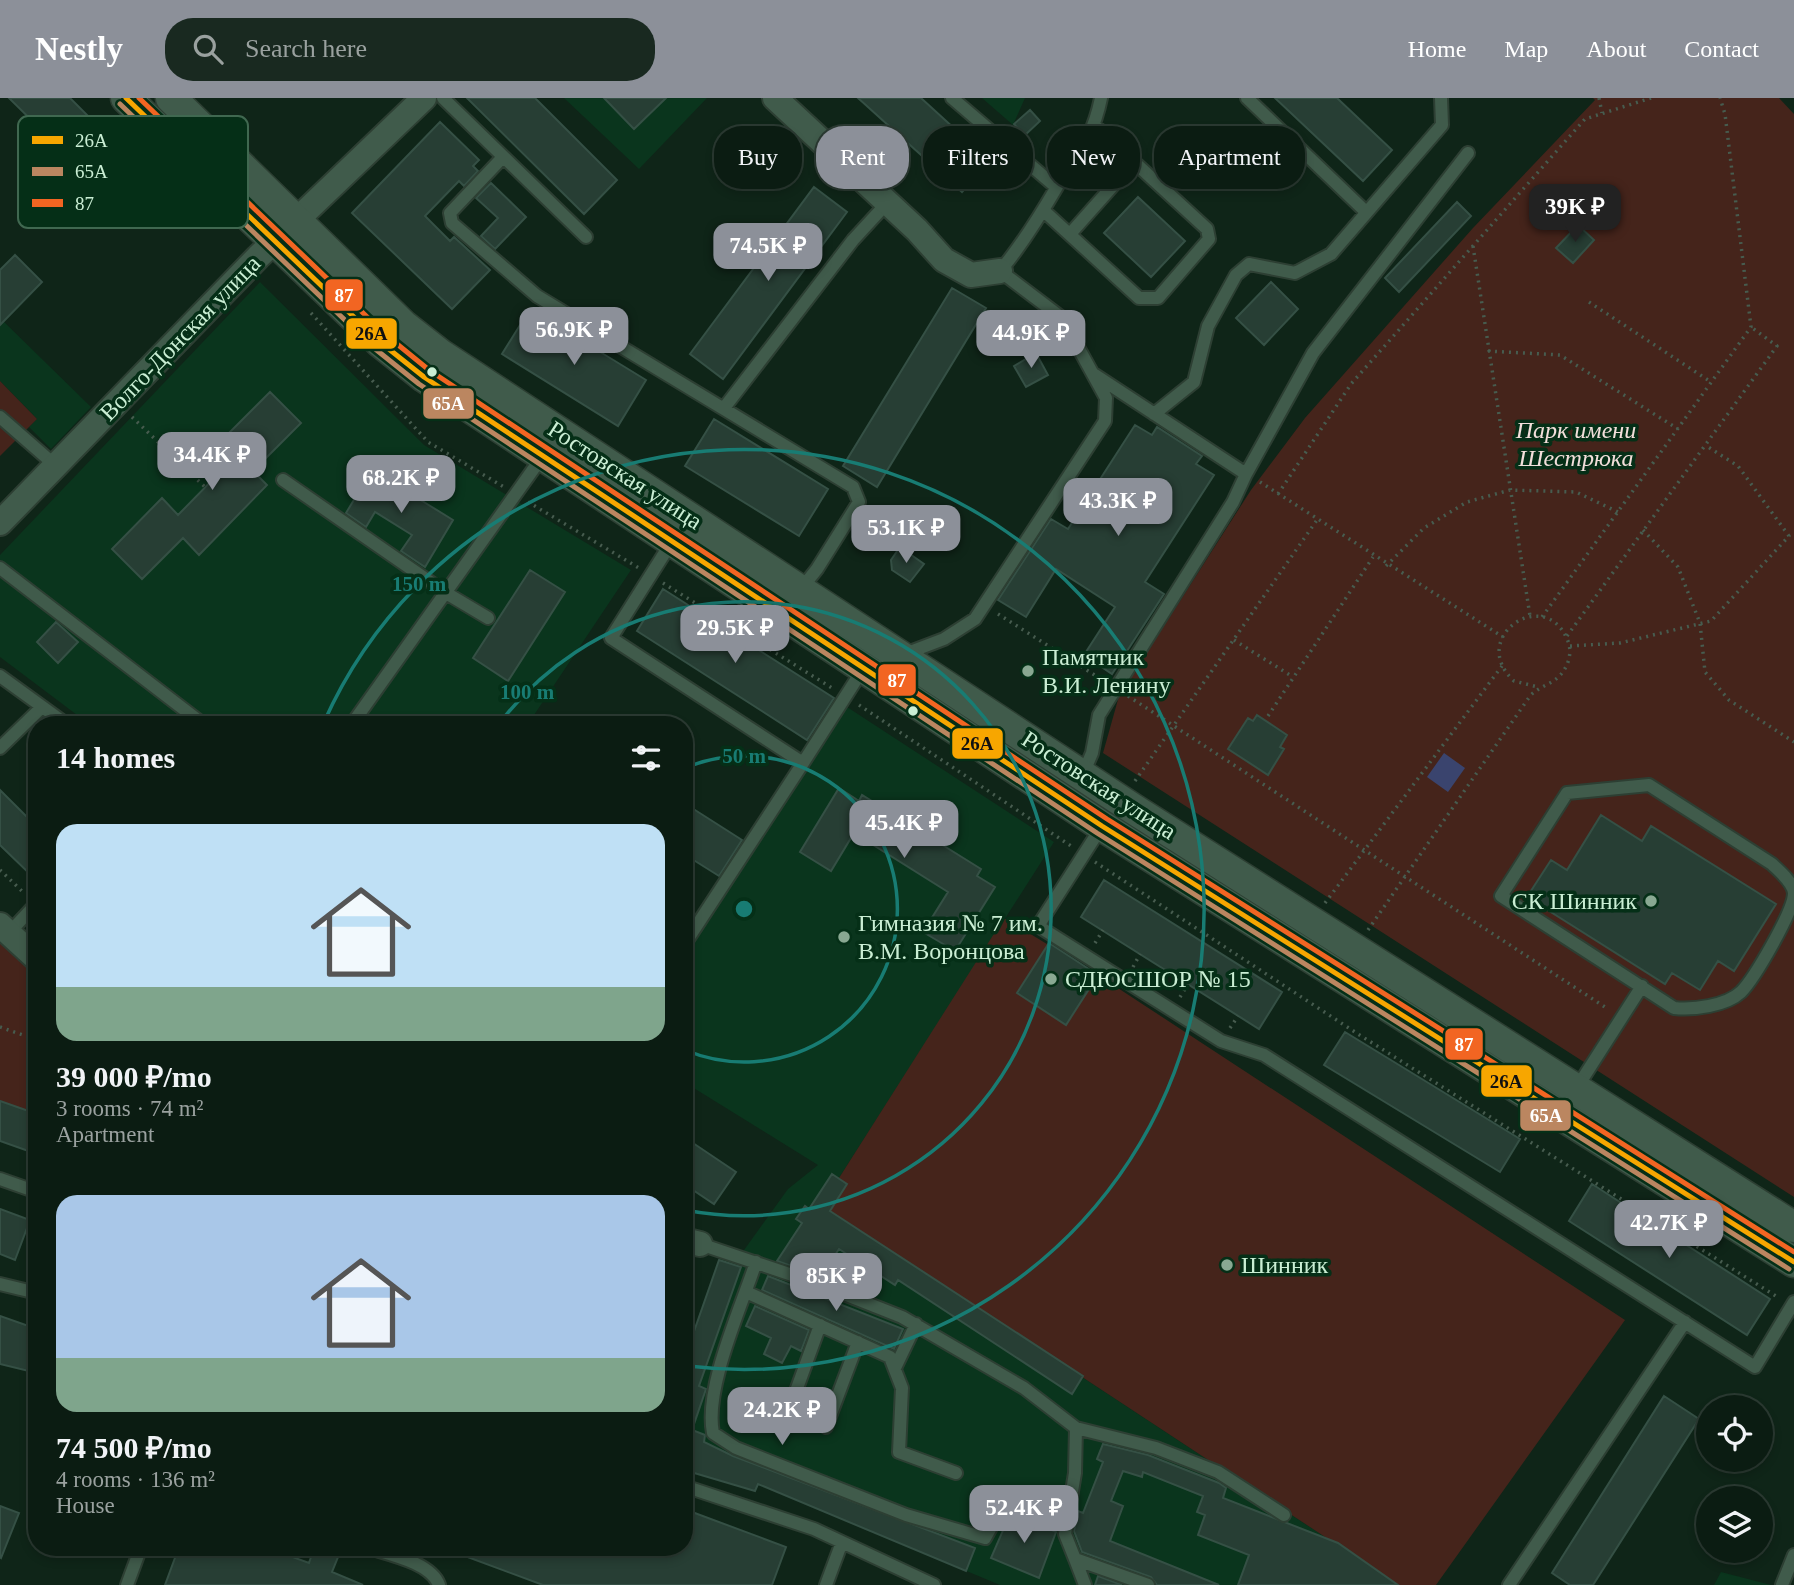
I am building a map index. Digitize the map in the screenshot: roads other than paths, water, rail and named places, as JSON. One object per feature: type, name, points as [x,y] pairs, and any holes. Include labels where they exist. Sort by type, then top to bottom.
[{"type":"street","name":"Ростовская улица","points":[[126,98],[148,116]]},
{"type":"street","name":"Ростовская улица","points":[[171,98],[187,116]]},
{"type":"street","name":"Волго-Донская улица","points":[[0,523],[286,231],[424,98]]},
{"type":"street","points":[[775,98],[888,202],[944,260],[971,275],[1000,271]]},
{"type":"street","name":"Ростовская улица","points":[[248,187],[380,342],[424,377],[1102,826],[1794,1262]]},
{"type":"street","name":"Ростовская улица","points":[[248,199],[440,354],[1082,775],[1794,1227]]},
{"type":"street","points":[[4,929],[28,951]]},
{"type":"lane","points":[[443,98],[586,237]]},
{"type":"lane","points":[[952,98],[1047,179]]},
{"type":"lane","points":[[1095,126],[1101,98]]},
{"type":"lane","points":[[1248,98],[1366,212]]},
{"type":"lane","points":[[1154,414],[1194,382],[1208,326],[1236,275],[1249,264],[1295,273],[1331,254],[1442,125],[1441,98]]},
{"type":"lane","points":[[1082,775],[1092,753],[1099,715],[1233,502],[1313,354],[1468,153]]},
{"type":"lane","points":[[503,157],[450,213],[452,223],[492,261],[537,296],[853,487],[859,502],[817,569],[801,589]]},
{"type":"lane","points":[[1044,211],[1139,298],[1158,298],[1209,239],[1207,229],[1140,168]]},
{"type":"lane","points":[[901,655],[944,639],[975,619],[1104,421],[1106,398],[1062,318],[1000,271],[1023,244],[1055,189]]},
{"type":"lane","points":[[1070,234],[1110,189]]},
{"type":"lane","points":[[724,408],[853,240],[888,202]]},
{"type":"lane","points":[[1095,375],[1246,474]]},
{"type":"lane","points":[[0,417],[55,466]]},
{"type":"lane","points":[[358,716],[542,457]]},
{"type":"lane","points":[[283,480],[446,593],[488,618]]},
{"type":"lane","points":[[671,543],[611,638],[803,763]]},
{"type":"lane","points":[[0,568],[193,716]]},
{"type":"lane","points":[[693,931],[863,669]]},
{"type":"lane","points":[[0,676],[55,716]]},
{"type":"lane","points":[[33,716],[42,707]]},
{"type":"lane","points":[[0,748],[28,721]]},
{"type":"lane","points":[[1649,785],[1772,864],[1794,892],[1789,916],[1740,993],[1719,1003],[1686,1009],[1674,1008],[1642,986],[1501,896],[1567,793],[1649,785]]},
{"type":"lane","points":[[1102,826],[1038,926],[1221,1041],[1264,1055],[1755,1367],[1793,1304]]},
{"type":"lane","points":[[4,929],[28,910]]},
{"type":"lane","points":[[1576,1090],[1642,986]]},
{"type":"lane","points":[[0,1180],[28,1189]]},
{"type":"lane","points":[[693,1242],[865,1302],[915,1324],[1024,1388],[1076,1428],[1156,1448],[1218,1472],[1284,1515]]},
{"type":"lane","points":[[756,1262],[714,1387],[710,1415],[713,1433],[736,1448],[906,1515],[985,1538],[1007,1497],[1049,1510],[1069,1510]]},
{"type":"lane","points":[[0,1284],[28,1291]]},
{"type":"lane","points":[[746,1292],[890,1357],[902,1388],[899,1452],[956,1473]]},
{"type":"lane","points":[[1509,1585],[1685,1322]]},
{"type":"lane","points":[[895,1368],[915,1324]]},
{"type":"lane","points":[[788,1413],[820,1325]]},
{"type":"lane","points":[[827,1427],[858,1342]]},
{"type":"lane","points":[[1076,1428],[1065,1534],[1085,1585]]},
{"type":"lane","points":[[693,1489],[814,1529],[933,1585]]},
{"type":"lane","points":[[826,1585],[842,1542]]},
{"type":"lane","points":[[1782,1585],[1794,1555]]},
{"type":"lane","points":[[127,1585],[138,1556]]},
{"type":"lane","points":[[392,1556],[420,1566],[437,1579],[439,1585]]},
{"type":"lane","points":[[1074,1559],[1148,1585]]},
{"type":"water","points":[[1444,753],[1465,768],[1448,792],[1427,777]]},
{"type":"place","name":"Памятник В.И. Ленину","points":[[1028,671]]},
{"type":"place","name":"СК Шинник","points":[[1651,901]]},
{"type":"place","name":"Гимназия № 7 им. В.М. Воронцова","points":[[844,937]]},
{"type":"place","name":"СДЮСШОР № 15","points":[[1051,979]]},
{"type":"place","name":"Шинник","points":[[1227,1265]]},
{"type":"park label","name":"Парк имени Шестрюка","points":[[1576,444]]}]
